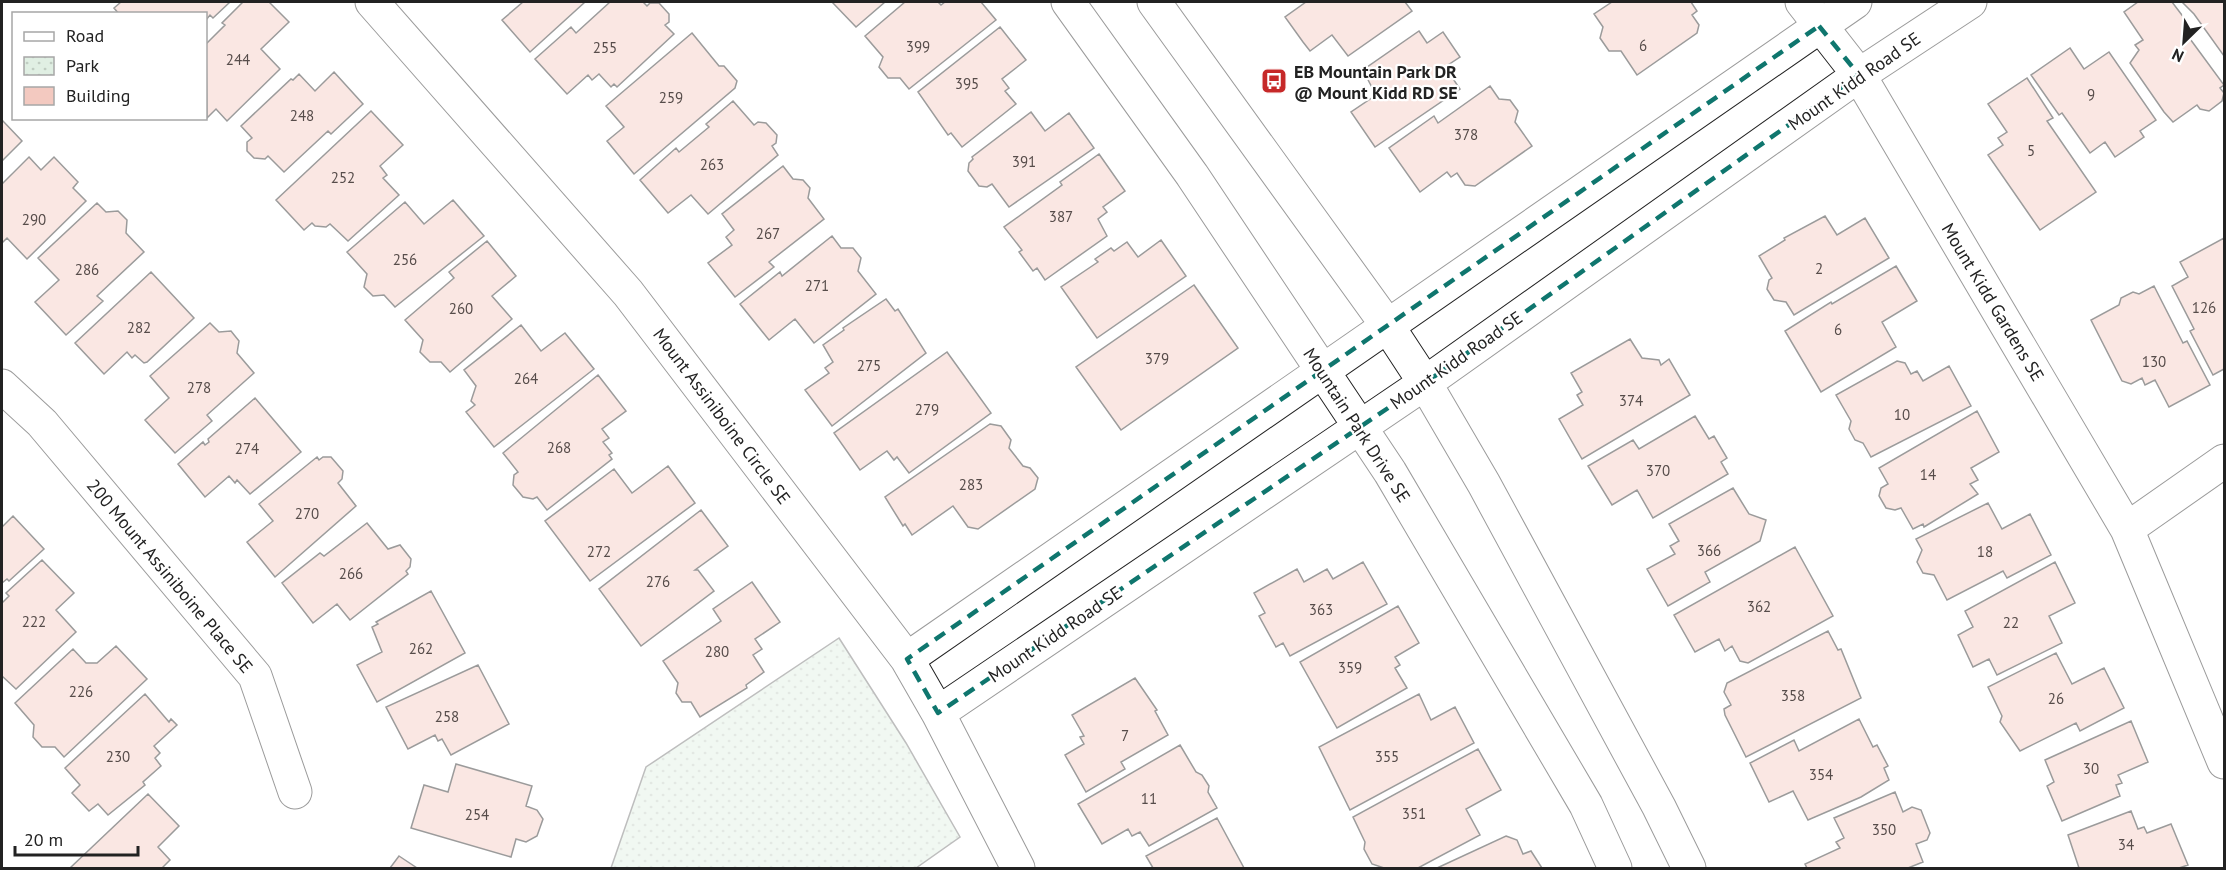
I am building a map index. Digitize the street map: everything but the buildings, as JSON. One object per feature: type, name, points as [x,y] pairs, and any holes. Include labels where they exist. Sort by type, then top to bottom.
[{"type":"street","name":"Mount Assiniboine Circle SE","points":[[372,2],[628,292],[907,659],[938,713],[1018,868]]},
{"type":"street","name":"Mountain Park Drive SE","points":[[1068,2],[1192,175],[1390,472],[1586,806],[1615,868]]},
{"type":"street","points":[[1154,2],[1387,325],[1425,383],[1484,484],[1609,713],[1689,868]]},
{"type":"street","points":[[907,659],[1387,325],[1811,14],[1855,2]]},
{"type":"street","name":"Mount Kidd Road SE","points":[[938,713],[1425,383],[1859,75],[1970,2]]},
{"type":"street","name":"Mount Kidd Gardens SE","points":[[1811,14],[1859,75],[2127,529],[2224,762]]},
{"type":"street","name":"200 Mount Assiniboine Place SE","points":[[2,386],[42,423],[255,676],[295,792]]},
{"type":"street","points":[[2127,529],[2224,461]]},
{"type":"highlighted area","points":[[1819,26],[1859,75],[1425,383],[938,713],[907,659],[1321,369]]},
{"type":"green space","points":[[839,638],[906,743],[960,837],[916,868],[611,868],[646,767]]},
{"type":"place","name":"EB Mountain Park DR @ Mount Kidd RD SE","points":[[1274,81]]}]
